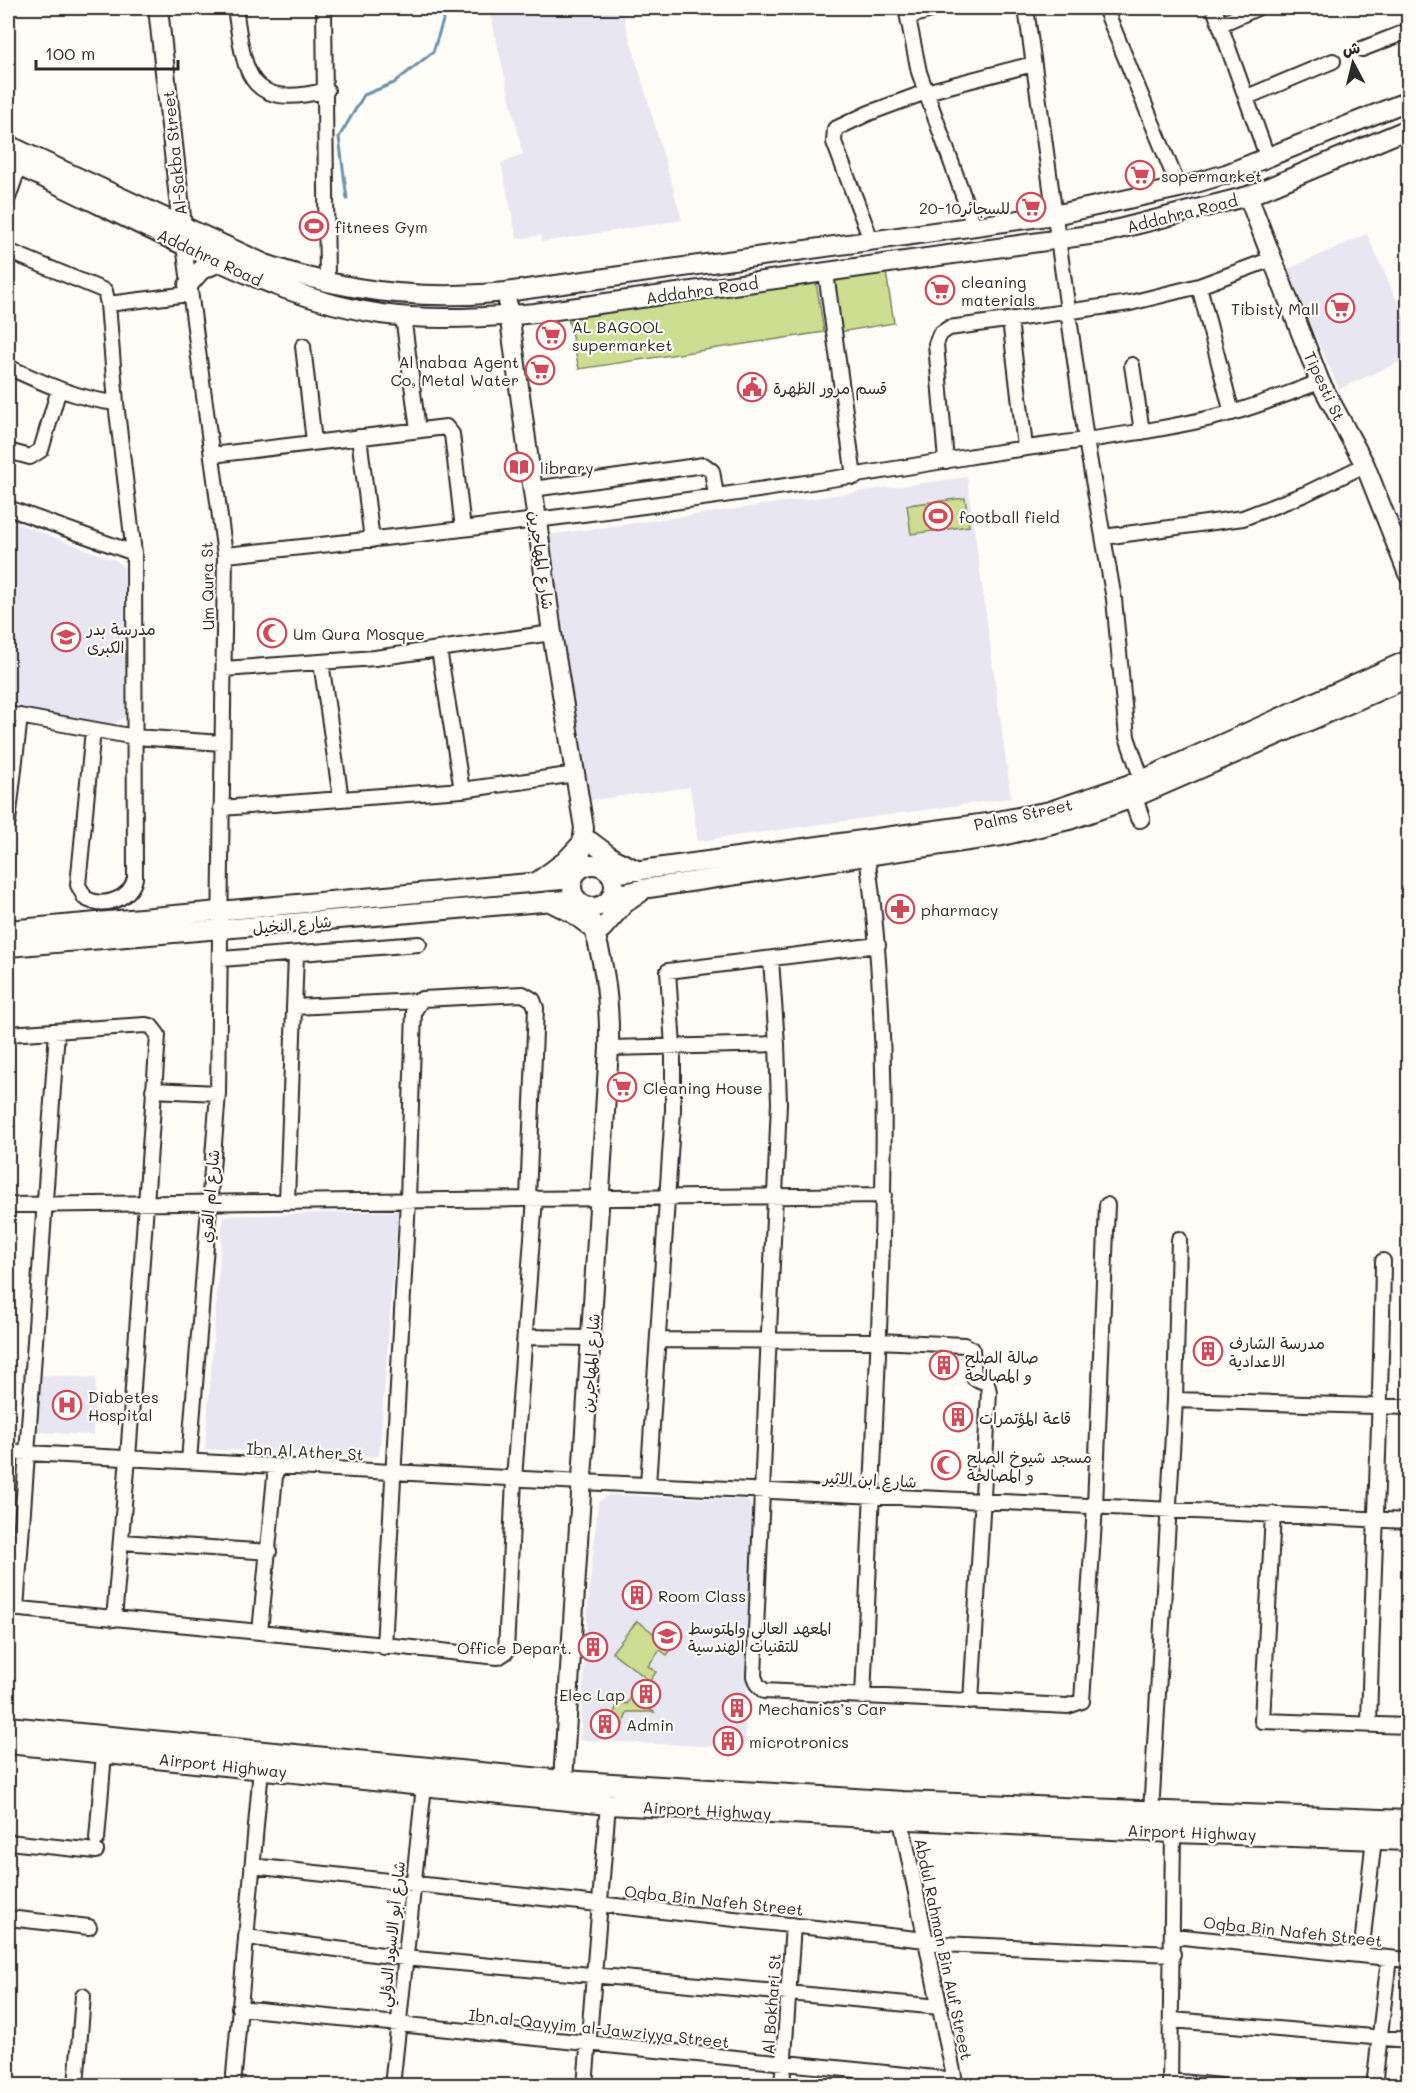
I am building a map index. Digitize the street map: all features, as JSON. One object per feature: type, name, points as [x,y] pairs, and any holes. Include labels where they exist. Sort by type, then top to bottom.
[{"type":"highway","name":"Airport Highway","points":[[8,1727],[563,1781],[902,1802],[1408,1821]]},
{"type":"highway","name":"Airport Highway","points":[[8,1743],[608,1804],[901,1820],[1408,1840]]},
{"type":"main road","name":"Al-Sakba Street","points":[[158,8],[182,226]]},
{"type":"main road","name":"Addahra Road","points":[[8,145],[265,264],[295,275],[382,292],[423,295],[506,292],[1054,215],[1179,188],[1268,159],[1408,101]]},
{"type":"main road","name":"Addahra Road","points":[[13,163],[220,262],[298,295],[338,306],[403,316],[510,315],[1057,241],[1176,216],[1248,196],[1408,129]]},
{"type":"main road","name":"Tipesti St","points":[[1248,196],[1320,382],[1365,465],[1408,574]]},
{"type":"main road","points":[[182,226],[184,245]]},
{"type":"main road","points":[[189,289],[201,270],[220,262]]},
{"type":"main road","name":"شارع المهاجرين","points":[[506,292],[552,633],[585,837],[576,875]]},
{"type":"main road","name":"Palms Street","points":[[1363,690],[1408,660]]},
{"type":"main road","name":"Palms Street","points":[[608,900],[652,887],[867,856],[926,856],[1004,844],[1069,820],[1134,788],[1363,690],[1408,678]]},
{"type":"main road","points":[[1134,788],[1140,818]]},
{"type":"main road","name":"Palms Street","points":[[607,870],[641,871],[1016,818],[1134,788]]},
{"type":"main road","points":[[536,882],[556,869],[585,837],[614,859],[641,871]]},
{"type":"main road","name":"شارع المهاجرين","points":[[585,837],[607,870]]},
{"type":"main road","points":[[590,865],[607,870],[615,885],[608,900],[581,902],[573,893],[576,875],[590,865]]},
{"type":"main road","name":"شارع النخيل","points":[[8,930],[536,882],[576,875]]},
{"type":"main road","points":[[548,901],[572,913],[599,935],[624,904],[652,887]]},
{"type":"main road","name":"شارع المهاجرين","points":[[599,935],[608,900]]},
{"type":"main road","name":"شارع النخيل","points":[[8,947],[548,901],[581,902]]},
{"type":"main road","name":"شارع المهاجرين","points":[[563,1781],[610,1022],[599,935],[581,902]]},
{"type":"street","points":[[235,8],[243,64],[252,81],[265,91],[281,96],[308,95],[327,90]]},
{"type":"street","points":[[324,8],[327,90],[324,231],[327,281]]},
{"type":"street","points":[[938,8],[907,12],[912,46],[974,226]]},
{"type":"street","points":[[1026,8],[1086,440],[1121,649],[1127,737],[1134,788]]},
{"type":"street","points":[[1105,8],[1179,188]]},
{"type":"street","points":[[1214,8],[1268,159]]},
{"type":"street","points":[[1221,24],[1257,8]]},
{"type":"street","points":[[1362,49],[1408,31]]},
{"type":"street","points":[[1247,97],[1333,61]]},
{"type":"street","points":[[871,240],[834,142],[834,132],[841,124],[926,92],[1034,64]]},
{"type":"street","points":[[8,198],[13,163]]},
{"type":"street","name":"Um Qura St","points":[[184,245],[225,555],[221,930]]},
{"type":"street","points":[[8,250],[105,291],[108,304],[116,404],[134,553],[134,883],[129,893],[120,899],[94,902],[81,894],[78,885],[93,730]]},
{"type":"street","points":[[946,461],[937,340],[940,334],[949,328],[1130,303],[1199,286],[1272,259]]},
{"type":"street","points":[[826,273],[854,477]]},
{"type":"street","points":[[1199,286],[1232,413]]},
{"type":"street","points":[[108,304],[189,289]]},
{"type":"street","points":[[403,316],[418,430]]},
{"type":"street","points":[[1010,320],[1025,447]]},
{"type":"street","points":[[303,346],[314,442]]},
{"type":"street","points":[[1132,365],[1142,432]]},
{"type":"street","points":[[8,367],[59,390],[116,404]]},
{"type":"street","points":[[225,555],[463,529],[854,477],[1025,447],[1142,432],[1232,413],[1320,382]]},
{"type":"street","points":[[8,451],[30,457],[41,450],[59,390]]},
{"type":"street","points":[[212,455],[442,426],[452,434],[463,529]]},
{"type":"street","points":[[359,437],[372,540]]},
{"type":"street","points":[[533,489],[704,465],[712,471],[716,495]]},
{"type":"street","points":[[1104,537],[1243,518],[1305,494],[1365,465]]},
{"type":"street","points":[[8,508],[134,553]]},
{"type":"street","points":[[224,669],[439,650],[552,633]]},
{"type":"street","points":[[439,650],[462,790]]},
{"type":"street","points":[[321,662],[341,799]]},
{"type":"street","points":[[8,822],[14,715],[135,737],[222,743]]},
{"type":"street","points":[[221,808],[462,790],[576,774]]},
{"type":"street","points":[[863,1697],[884,1196],[884,1039],[878,945],[867,856]]},
{"type":"street","name":"شارع ام القري","points":[[189,1461],[218,1093],[221,930]]},
{"type":"street","points":[[221,959],[419,944]]},
{"type":"street","points":[[648,1485],[673,1110],[673,1047],[668,971],[878,945]]},
{"type":"street","points":[[287,1201],[296,954]]},
{"type":"street","points":[[771,960],[779,1103],[773,1197],[754,1676],[757,1684],[768,1693],[1068,1706],[1082,1701],[1095,1506],[1107,1205]]},
{"type":"street","points":[[57,1031],[12,1609],[498,1657],[506,1652],[514,1479],[525,1337],[532,1198],[536,1008],[533,1000],[527,995],[519,994],[294,1007]]},
{"type":"street","points":[[384,1647],[408,1200],[414,1011],[418,1001]]},
{"type":"street","points":[[8,1034],[151,1026],[158,1035],[129,1458],[114,1618]]},
{"type":"street","points":[[609,1048],[777,1044]]},
{"type":"street","points":[[153,1090],[218,1093]]},
{"type":"street","points":[[8,1205],[884,1196]]},
{"type":"street","points":[[1151,1813],[1170,1509],[1179,1239]]},
{"type":"street","points":[[1369,1724],[1381,1406],[1383,1261]]},
{"type":"street","points":[[525,1337],[591,1338]]},
{"type":"street","points":[[658,1340],[878,1341],[964,1345],[972,1349],[974,1378],[987,1383],[989,1387],[971,1702]]},
{"type":"street","points":[[1175,1400],[1408,1407]]},
{"type":"street","points":[[8,1452],[25,1452]]},
{"type":"street","name":"Ibn Al Ather St","points":[[25,1452],[582,1482]]},
{"type":"street","points":[[260,1632],[276,1466]]},
{"type":"street","name":"شارع ابن الاثير","points":[[582,1482],[1408,1521]]},
{"type":"street","points":[[1273,1514],[1262,1721],[1408,1726]]},
{"type":"street","points":[[122,1542],[269,1552]]},
{"type":"street","points":[[8,1842],[96,1845],[104,1753]]},
{"type":"street","points":[[237,2085],[239,2008],[261,1769]]},
{"type":"street","name":"شارع أبو الاسود الدؤلي","points":[[392,2085],[424,1786]]},
{"type":"street","points":[[585,2085],[608,1804]]},
{"type":"street","name":"Abdul Rahman Bin Auf Street","points":[[901,1820],[955,2083]]},
{"type":"street","points":[[1173,1832],[1170,2083],[1221,2085]]},
{"type":"street","points":[[1361,1955],[1374,1838]]},
{"type":"street","name":"Oqba Bin Nafeh Street","points":[[252,1866],[926,1940],[941,1944],[1173,1954]]},
{"type":"street","points":[[8,1918],[89,1927]]},
{"type":"street","name":"Al Bokhari St","points":[[782,2085],[793,1925]]},
{"type":"street","name":"Oqba Bin Nafeh Street","points":[[1173,1936],[1408,1960]]},
{"type":"street","points":[[246,1937],[405,1958],[940,2007]]},
{"type":"street","points":[[1374,2085],[1389,1958]]},
{"type":"street","points":[[76,2085],[83,1996]]},
{"type":"street","name":"Ibn al-Qayyim al-Jawziyya Street","points":[[239,2008],[784,2063],[955,2083]]},
{"type":"street","points":[[1172,2020],[1408,2040]]},
{"type":"shaded area","points":[[514,8],[621,8],[682,220],[542,242],[541,235],[517,239],[501,163],[523,154],[490,13]]},
{"type":"shaded area","points":[[1367,234],[1408,326],[1408,358],[1339,389],[1286,270]]},
{"type":"shaded area","points":[[967,477],[1011,798],[698,841],[690,787],[584,801],[548,535]]},
{"type":"shaded area","name":"مدرسة بدر الكبرى","points":[[8,520],[117,561],[124,568],[125,717],[110,726],[8,705]]},
{"type":"shaded area","points":[[398,1211],[379,1456],[205,1449],[223,1216]]},
{"type":"shaded area","name":"Diabetes Hospital","points":[[41,1375],[96,1378],[93,1435],[38,1432]]},
{"type":"shaded area","name":"المعهد العالي والمتوسط للتقنيات الهندسية","points":[[609,1495],[746,1500],[753,1507],[745,1748],[580,1740],[588,1605],[598,1502]]},
{"type":"green space","points":[[886,272],[894,323],[840,332],[832,281]]},
{"type":"green space","points":[[816,281],[824,332],[579,369],[568,318]]},
{"type":"green space","name":"football field","points":[[965,498],[969,526],[911,534],[907,505]]},
{"type":"green space","points":[[637,1621],[673,1647],[667,1655],[660,1650],[648,1666],[656,1672],[650,1681],[612,1652]]},
{"type":"green space","points":[[631,1697],[654,1712],[627,1712],[623,1725],[612,1721],[618,1701],[627,1704]]},
{"type":"waterway","points":[[347,199],[339,137],[364,95],[394,83],[433,52],[447,8]]},
{"type":"place","name":"sopermarket","points":[[1140,175]]},
{"type":"place","name":"20-10للسجائر","points":[[1031,207]]},
{"type":"place","name":"fitnees Gym","points":[[314,226]]},
{"type":"place","name":"cleaning materials","points":[[940,290]]},
{"type":"place","name":"Tibisty Mall","points":[[1340,308]]},
{"type":"place","name":"AL BAGOOL supermarket","points":[[551,335]]},
{"type":"place","name":"Al nabaa Agent Co, Metal Water","points":[[540,370]]},
{"type":"place","name":"قسم مرور الظهرة","points":[[752,387]]},
{"type":"place","name":"library","points":[[519,467]]},
{"type":"place","name":"football field","points":[[938,516]]},
{"type":"place","name":"Um Qura Mosque","points":[[272,633]]},
{"type":"place","name":"مدرسة بدر الكبرى","points":[[66,637]]},
{"type":"place","name":"pharmacy","points":[[900,909]]},
{"type":"place","name":"Cleaning House","points":[[622,1087]]},
{"type":"place","name":"مدرسة الشارف الاعدادية","points":[[1208,1351]]},
{"type":"place","name":"صالة الصلح و المصالحة","points":[[944,1365]]},
{"type":"place","name":"Diabetes Hospital","points":[[67,1405]]},
{"type":"place","name":"قاعة المؤتمرات","points":[[958,1417]]},
{"type":"place","name":"مسجد شيوخ الصلح و المصالحة","points":[[946,1465]]},
{"type":"place","name":"Room Class","points":[[637,1595]]},
{"type":"place","name":"المعهد العالي والمتوسط للتقنيات الهندسية","points":[[667,1636]]},
{"type":"place","name":"Office Depart.","points":[[593,1647]]},
{"type":"place","name":"Elec Lap","points":[[646,1694]]},
{"type":"place","name":"Mechanics’s Car","points":[[737,1708]]},
{"type":"place","name":"Admin","points":[[605,1724]]},
{"type":"place","name":"microtronics","points":[[728,1741]]}]
